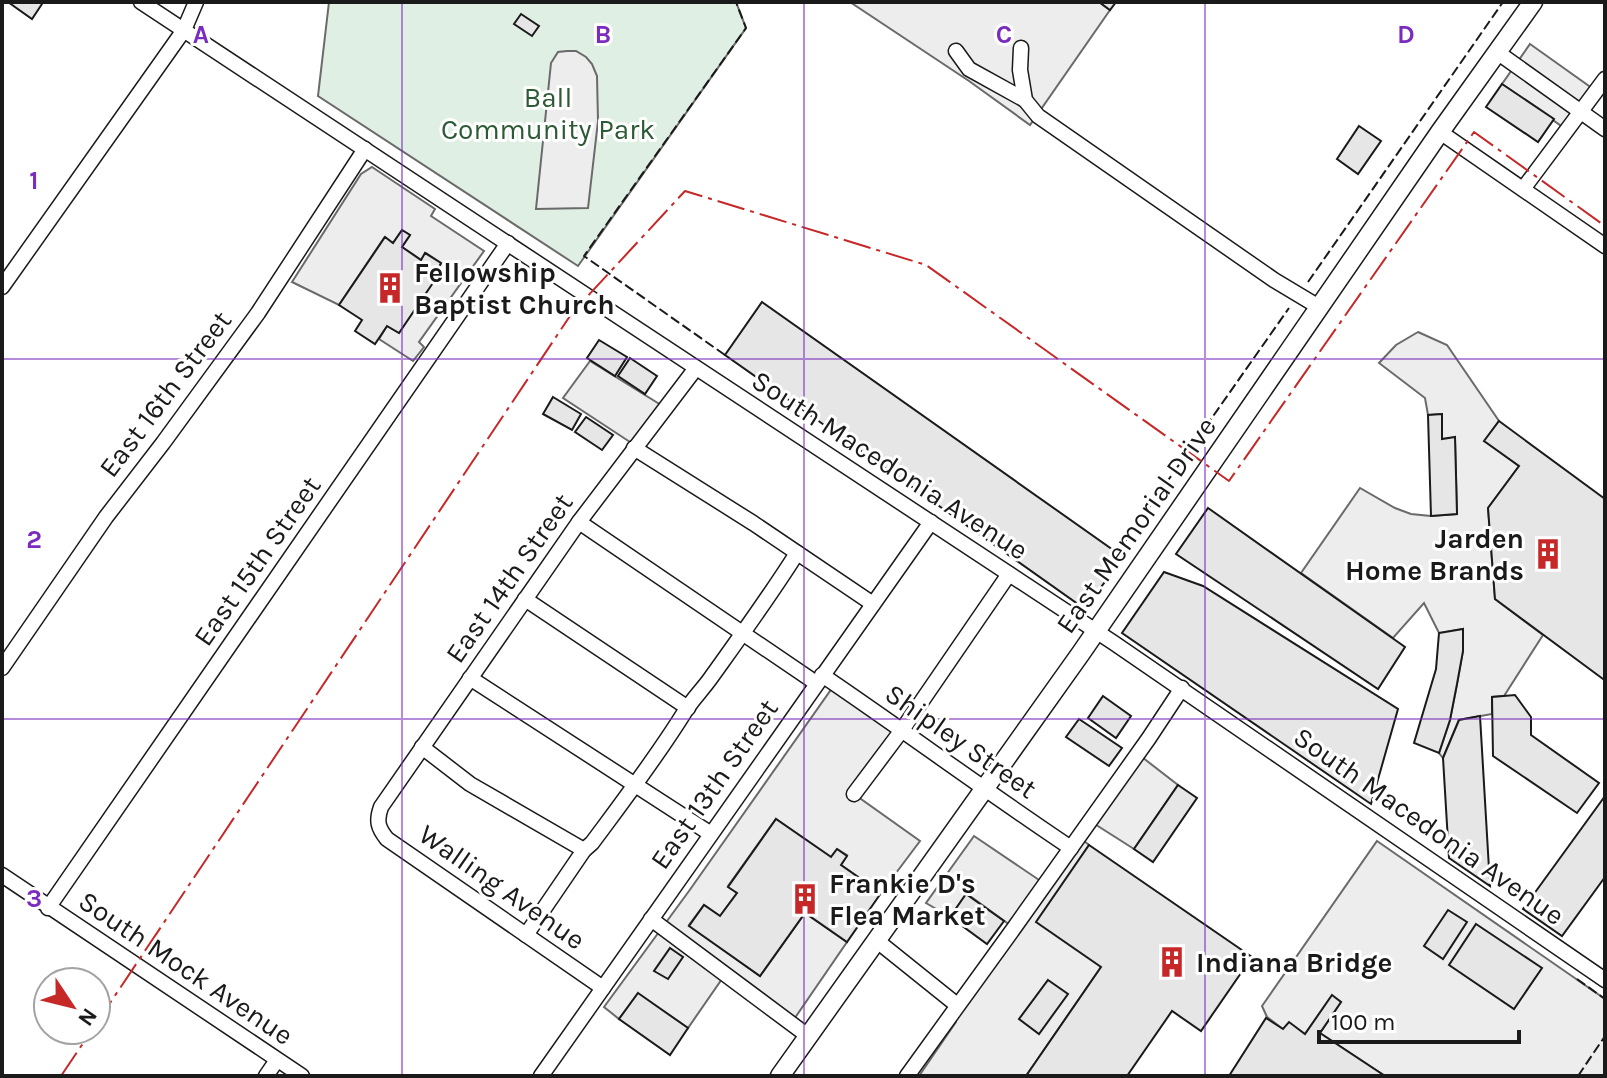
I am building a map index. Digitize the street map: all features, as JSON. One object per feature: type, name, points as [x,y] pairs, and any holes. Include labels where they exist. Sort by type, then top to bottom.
[{"type":"main road","name":"East Memorial Drive","points":[[780,1076],[1096,631],[1533,2]]},
{"type":"street","name":"South Macedonia Avenue","points":[[141,2],[1182,688],[1605,980]]},
{"type":"street","points":[[2,287],[184,30],[196,2]]},
{"type":"street","points":[[1021,48],[1020,70],[1025,100]]},
{"type":"street","points":[[956,51],[969,69],[1025,100],[1038,116],[1274,280],[1319,307]]},
{"type":"street","points":[[1497,52],[1605,129]]},
{"type":"street","points":[[1523,189],[1605,79]]},
{"type":"street","points":[[1440,132],[1604,243]]},
{"type":"street","name":"East 16th Street","points":[[2,668],[106,517],[258,313],[365,149]]},
{"type":"street","name":"East 15th Street","points":[[48,908],[508,243]]},
{"type":"street","name":"East 14th Street","points":[[377,824],[381,807],[525,599],[579,522],[696,368]]},
{"type":"street","points":[[634,448],[873,604]]},
{"type":"street","name":"Shipley Street","points":[[579,522],[743,632],[902,730],[1071,848]]},
{"type":"street","name":"East 13th Street","points":[[541,1076],[931,522]]},
{"type":"street","points":[[526,935],[797,553]]},
{"type":"street","points":[[854,794],[1009,574]]},
{"type":"street","points":[[525,599],[688,708]]},
{"type":"street","points":[[470,678],[711,834]]},
{"type":"street","points":[[907,1076],[1182,688]]},
{"type":"street","points":[[422,747],[470,784],[584,850]]},
{"type":"street","name":"Walling Avenue","points":[[377,824],[387,839],[603,988]]},
{"type":"street","name":"South Mock Avenue","points":[[2,875],[302,1076]]},
{"type":"street","points":[[651,919],[808,1036]]},
{"type":"street","points":[[876,940],[957,1005]]},
{"type":"street","points":[[266,1076],[277,1060]]},
{"type":"green space","name":"Ball Community Park","points":[[329,2],[736,2],[746,28],[578,266],[318,96]]},
{"type":"shaded area","points":[[850,2],[1099,2],[1110,10],[1030,125]]},
{"type":"shaded area","points":[[1530,44],[1596,91],[1567,130],[1502,84]]},
{"type":"shaded area","points":[[576,51],[592,64],[597,76],[598,121],[588,208],[536,209],[551,63],[558,52]]},
{"type":"shaded area","points":[[372,167],[435,209],[431,216],[484,251],[419,342],[424,347],[413,361],[379,339],[387,326],[399,333],[440,271],[441,263],[426,253],[421,260],[402,247],[410,235],[402,230],[393,243],[384,238],[339,305],[292,282],[361,174]]},
{"type":"shaded area","points":[[1418,332],[1447,345],[1499,421],[1485,441],[1519,466],[1488,508],[1495,599],[1543,635],[1504,696],[1492,697],[1492,714],[1459,720],[1443,758],[1439,753],[1457,684],[1463,629],[1439,633],[1424,603],[1393,638],[1301,573],[1360,488],[1411,514],[1457,514],[1455,438],[1442,439],[1442,414],[1428,415],[1425,398],[1379,363],[1396,345]]},
{"type":"shaded area","points":[[590,361],[661,405],[633,444],[563,398]]},
{"type":"shaded area","points":[[835,684],[902,730],[854,794],[920,841],[881,893],[841,865],[847,855],[837,849],[831,857],[776,819],[728,886],[737,893],[720,916],[704,905],[689,925],[760,976],[805,913],[847,942],[788,1028],[722,979],[688,1028],[638,994],[619,1019],[604,1007]]},
{"type":"shaded area","points":[[1138,754],[1178,785],[1134,849],[1090,821]]},
{"type":"shaded area","points":[[974,836],[1045,884],[1079,837],[1089,845],[1101,967],[1026,1076],[919,1076],[956,1022],[957,1005],[1014,928],[967,894],[950,917],[926,903]]},
{"type":"shaded area","points":[[1377,841],[1605,999],[1605,1076],[1385,1076],[1320,1033],[1341,1002],[1332,996],[1305,1034],[1283,1029],[1267,1017],[1262,1006]]},
{"type":"building","points":[[8,2],[40,2],[42,4],[32,19]]},
{"type":"building","points":[[1099,2],[1116,2],[1110,10]]},
{"type":"building","points":[[521,14],[539,26],[532,36],[514,24]]},
{"type":"building","points":[[1502,84],[1554,119],[1538,142],[1486,107]]},
{"type":"building","points":[[1359,126],[1381,141],[1358,174],[1337,159]]},
{"type":"building","name":"Fellowship Baptist Church","points":[[402,230],[410,235],[402,247],[421,260],[425,253],[441,263],[438,269],[441,271],[399,333],[387,326],[375,344],[355,331],[362,320],[339,305],[385,237],[393,243]]},
{"type":"building","points":[[762,302],[1123,557],[1085,609],[725,355]]},
{"type":"building","points":[[599,340],[627,357],[615,376],[587,358]]},
{"type":"building","points":[[630,358],[657,376],[645,394],[618,376]]},
{"type":"building","points":[[553,397],[581,414],[572,430],[543,414]]},
{"type":"building","points":[[1442,414],[1442,439],[1455,437],[1457,514],[1431,516],[1428,415]]},
{"type":"building","points":[[586,417],[613,435],[602,450],[575,432]]},
{"type":"building","name":"Jarden Home Brands","points":[[1499,421],[1605,499],[1603,679],[1495,599],[1488,508],[1519,466],[1484,441]]},
{"type":"building","points":[[1208,508],[1405,647],[1378,689],[1176,554]]},
{"type":"building","points":[[1164,572],[1203,586],[1398,709],[1371,804],[1122,633]]},
{"type":"building","points":[[1463,629],[1457,684],[1439,753],[1414,743],[1436,669],[1439,633]]},
{"type":"building","points":[[1515,695],[1531,717],[1531,735],[1599,783],[1577,813],[1493,756],[1492,697]]},
{"type":"building","points":[[1103,696],[1131,716],[1116,738],[1088,718]]},
{"type":"building","points":[[1480,716],[1490,886],[1449,858],[1443,758],[1459,720]]},
{"type":"building","points":[[1079,719],[1122,748],[1109,766],[1066,737]]},
{"type":"building","points":[[1178,785],[1197,798],[1153,862],[1134,849]]},
{"type":"building","points":[[1605,796],[1605,877],[1562,936],[1523,909]]},
{"type":"building","name":"Frankie D's Flea Market","points":[[776,819],[831,857],[837,849],[847,856],[841,865],[881,893],[847,942],[805,913],[760,976],[689,926],[704,905],[720,916],[737,893],[728,887]]},
{"type":"building","name":"Indiana Bridge","points":[[1089,845],[1252,957],[1201,1031],[1172,1011],[1127,1076],[1026,1076],[1101,967],[1036,922]]},
{"type":"building","points":[[966,894],[1004,921],[987,944],[950,917]]},
{"type":"building","points":[[1448,910],[1467,922],[1443,959],[1424,946]]},
{"type":"building","points":[[1476,924],[1542,968],[1514,1009],[1449,965]]},
{"type":"building","points":[[670,948],[683,957],[668,979],[654,971]]},
{"type":"building","points":[[1048,980],[1068,994],[1039,1034],[1019,1019]]},
{"type":"building","points":[[638,993],[688,1028],[670,1055],[619,1019]]},
{"type":"building","points":[[1332,995],[1341,1002],[1320,1033],[1385,1076],[1229,1076],[1266,1018],[1283,1029],[1289,1022],[1305,1034]]},
{"type":"fence","points":[[725,355],[584,256],[746,28],[736,2]]},
{"type":"fence","points":[[1308,282],[1503,2]]},
{"type":"fence","points":[[1117,553],[1289,308]]},
{"type":"fence","points":[[1577,979],[1605,999]]},
{"type":"fence","points":[[1578,1076],[1605,1036]]},
{"type":"power","points":[[112,1000],[572,313],[685,191],[926,265],[1229,481],[1474,132],[1605,226]]},
{"type":"power","points":[[61,1076],[81,1046]]},
{"type":"place","name":"Fellowship Baptist Church","points":[[390,288]]},
{"type":"place","name":"Jarden Home Brands","points":[[1548,554]]},
{"type":"place","name":"Frankie D's Flea Market","points":[[805,899]]},
{"type":"place","name":"Indiana Bridge","points":[[1172,962]]}]
